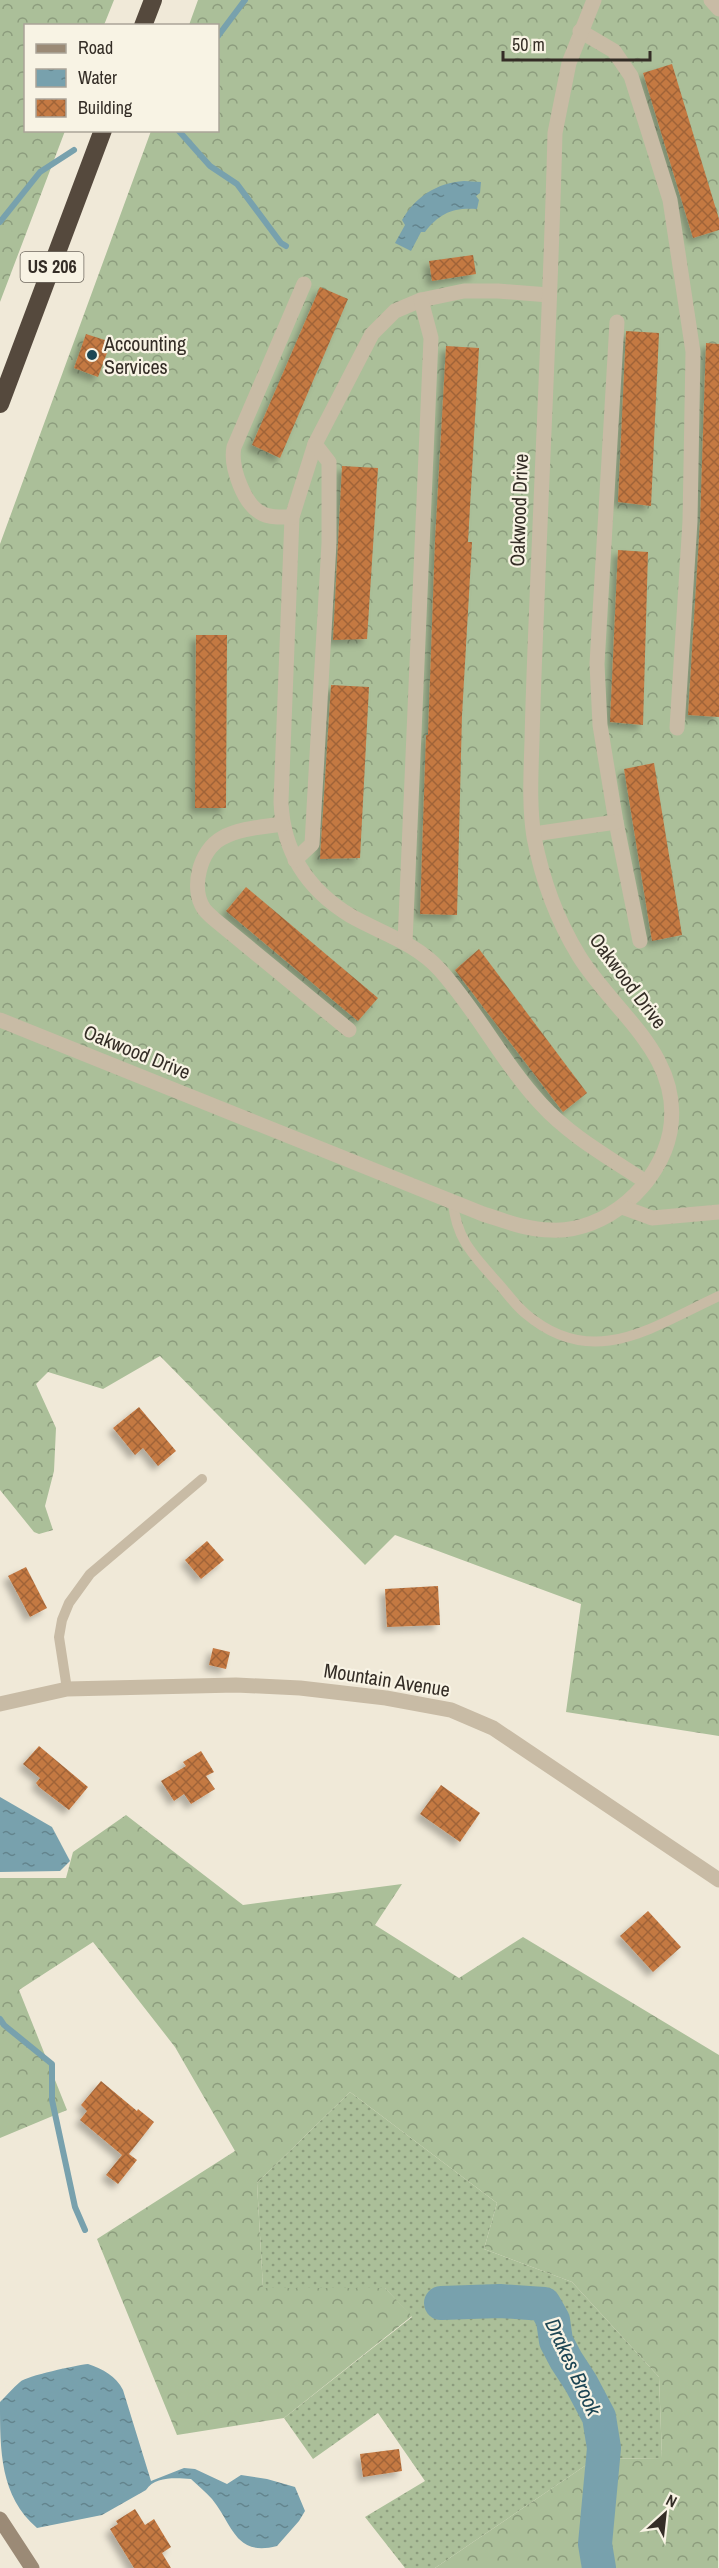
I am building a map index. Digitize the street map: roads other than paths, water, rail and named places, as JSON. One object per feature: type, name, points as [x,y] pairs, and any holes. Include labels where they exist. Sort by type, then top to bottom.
[{"type":"highway","points":[[144,24],[153,0]]},
{"type":"highway","name":"US 206","points":[[0,404],[103,132]]},
{"type":"main road","points":[[0,2519],[32,2568]]},
{"type":"street","name":"Oakwood Drive","points":[[0,1020],[513,1224],[554,1231],[586,1225],[622,1208],[646,1182],[664,1150],[670,1130],[670,1095],[665,1076],[657,1055],[644,1036],[594,978],[568,936],[544,879],[534,834],[531,777],[555,133],[564,81],[580,31],[594,0]]},
{"type":"street","points":[[711,0],[719,9]]},
{"type":"street","points":[[580,31],[614,51],[631,75],[669,200],[693,352],[690,521],[676,728]]},
{"type":"street","points":[[292,517],[266,516],[255,508],[245,495],[232,457],[234,447],[304,284]]},
{"type":"street","points":[[549,295],[464,291],[421,300],[395,311],[372,334],[315,444],[292,517],[282,824],[286,841],[295,860],[310,882],[331,902],[351,915],[405,942],[439,969],[540,1104],[563,1125],[646,1182]]},
{"type":"street","points":[[405,942],[431,338],[421,300]]},
{"type":"street","points":[[617,322],[597,664],[600,725],[616,822],[640,941]]},
{"type":"street","points":[[295,860],[312,844],[329,543],[329,462],[315,444]]},
{"type":"street","points":[[534,834],[616,822]]},
{"type":"street","points":[[282,824],[238,831],[222,838],[210,847],[199,874],[201,900],[204,909],[214,919],[349,1030]]},
{"type":"street","points":[[622,1208],[652,1218],[719,1212]]},
{"type":"street","name":"Mountain Avenue","points":[[0,1704],[67,1689],[236,1685],[300,1688],[386,1698],[451,1710],[493,1728],[719,1880]]},
{"type":"lane","points":[[453,1202],[454,1221],[463,1243],[478,1262],[524,1312],[566,1339],[604,1343],[624,1340],[719,1296]]},
{"type":"lane","points":[[67,1689],[59,1637],[62,1620],[69,1603],[90,1574],[202,1479]]},
{"type":"water","points":[[464,181],[481,182],[480,193],[476,196],[479,200],[477,209],[454,210],[442,216],[425,232],[421,232],[411,251],[395,243],[405,225],[402,220],[414,204],[436,188]]},
{"type":"water","points":[[0,1797],[52,1827],[70,1861],[60,1871],[0,1872]]},
{"type":"water","points":[[88,2364],[109,2374],[123,2390],[151,2481],[184,2468],[195,2469],[227,2484],[241,2475],[267,2479],[295,2487],[305,2511],[299,2521],[277,2546],[252,2547],[237,2536],[212,2499],[191,2479],[173,2478],[155,2482],[146,2490],[102,2515],[37,2528],[16,2502],[9,2487],[2,2455],[0,2402],[24,2380],[52,2371]]},
{"type":"waterway","points":[[219,35],[245,0]]},
{"type":"waterway","points":[[180,132],[210,166],[237,184],[281,243],[286,246]]},
{"type":"waterway","points":[[0,222],[40,172],[74,150]]},
{"type":"waterway","points":[[0,2019],[4,2025],[52,2064],[52,2100],[75,2207],[85,2230]]},
{"type":"waterway","name":"Drakes Brook","points":[[441,2303],[500,2301],[544,2304],[553,2320],[556,2341],[599,2417],[604,2448],[595,2544],[599,2568]]},
{"type":"place","name":"Accounting Services","points":[[92,355]]}]
